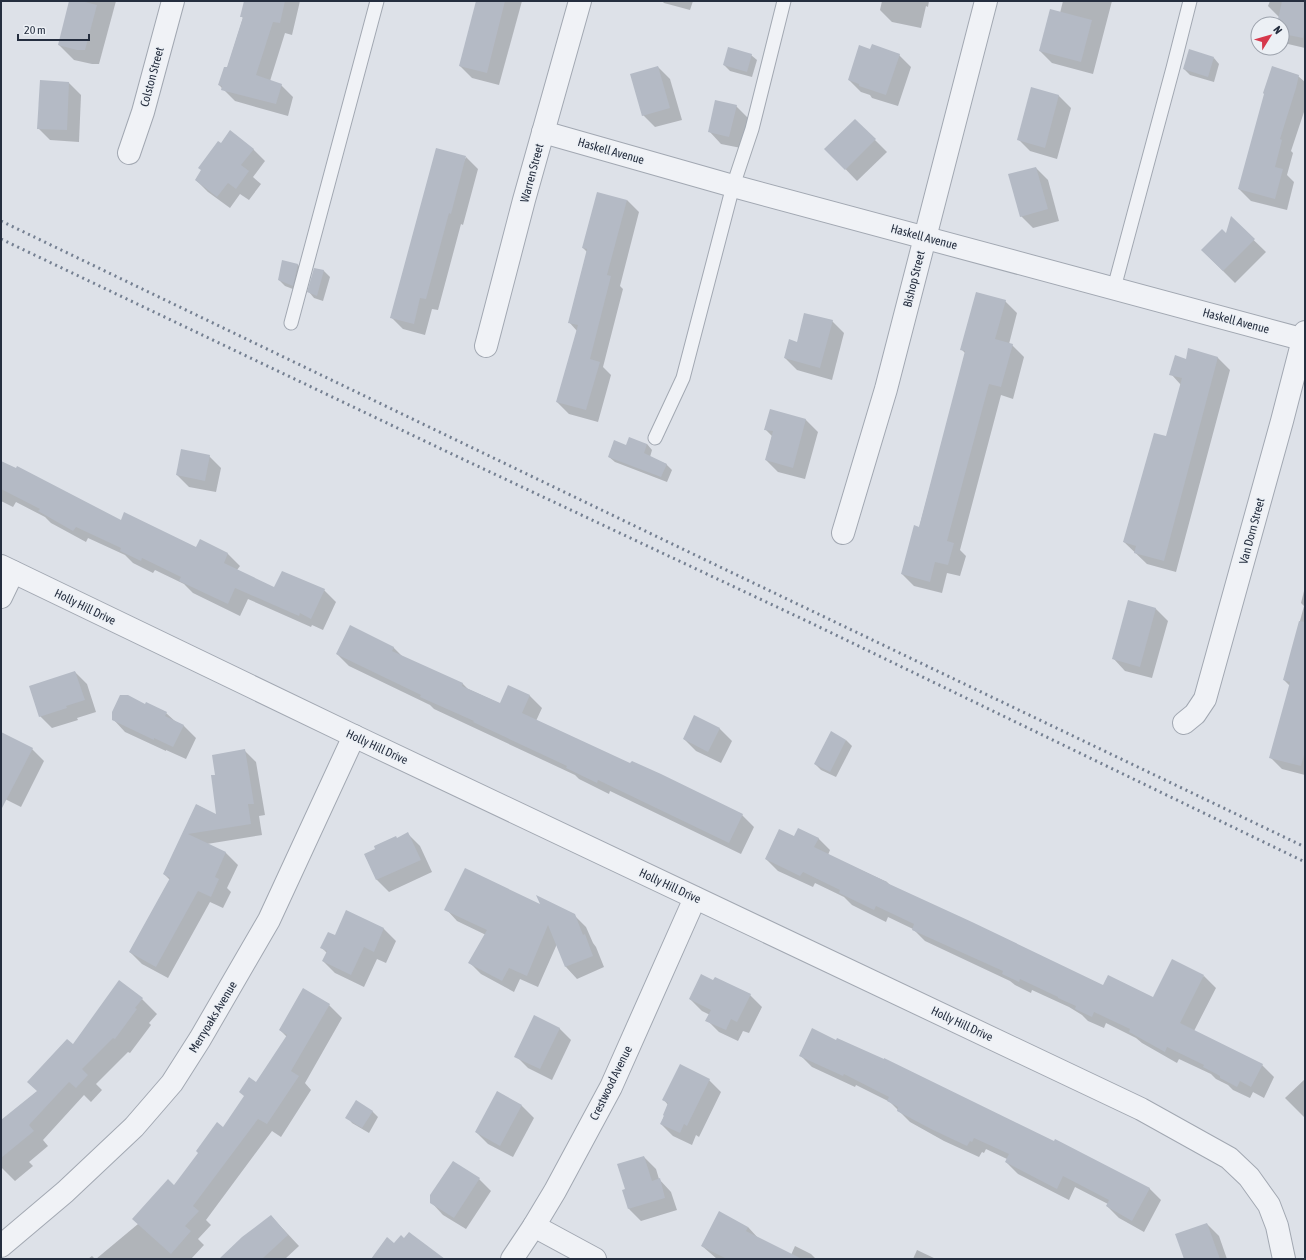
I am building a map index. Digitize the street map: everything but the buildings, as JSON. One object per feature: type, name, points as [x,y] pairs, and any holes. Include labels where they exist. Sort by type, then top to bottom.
[{"type":"street","name":"Colston Street","points":[[129,153],[143,112],[173,1]]},
{"type":"street","name":"Warren Street","points":[[486,346],[543,132],[580,1]]},
{"type":"street","name":"Bishop Street","points":[[843,533],[886,389],[986,1]]},
{"type":"street","name":"Haskell Avenue","points":[[543,132],[733,186],[1114,288],[1304,337]]},
{"type":"street","name":"Van Dorn Street","points":[[1184,723],[1195,714],[1205,699],[1304,337]]},
{"type":"street","points":[[1,597],[7,569]]},
{"type":"street","name":"Holly Hill Drive","points":[[7,569],[354,736],[1141,1109],[1229,1158],[1249,1177],[1269,1205],[1277,1226],[1284,1259]]},
{"type":"street","name":"Merryoaks Avenue","points":[[1,1246],[65,1192],[134,1127],[172,1083],[200,1040],[269,920],[354,736]]},
{"type":"street","name":"Crestwood Avenue","points":[[512,1259],[555,1191],[611,1087],[695,898]]},
{"type":"street","points":[[534,1226],[595,1259]]},
{"type":"lane","points":[[291,323],[377,1]]},
{"type":"lane","points":[[655,438],[683,378],[733,186],[752,129],[784,1]]},
{"type":"lane","points":[[1114,288],[1174,68],[1190,1]]},
{"type":"railway","points":[[1,221],[1305,847]]},
{"type":"railway","points":[[1,239],[811,623],[1305,862]]}]
